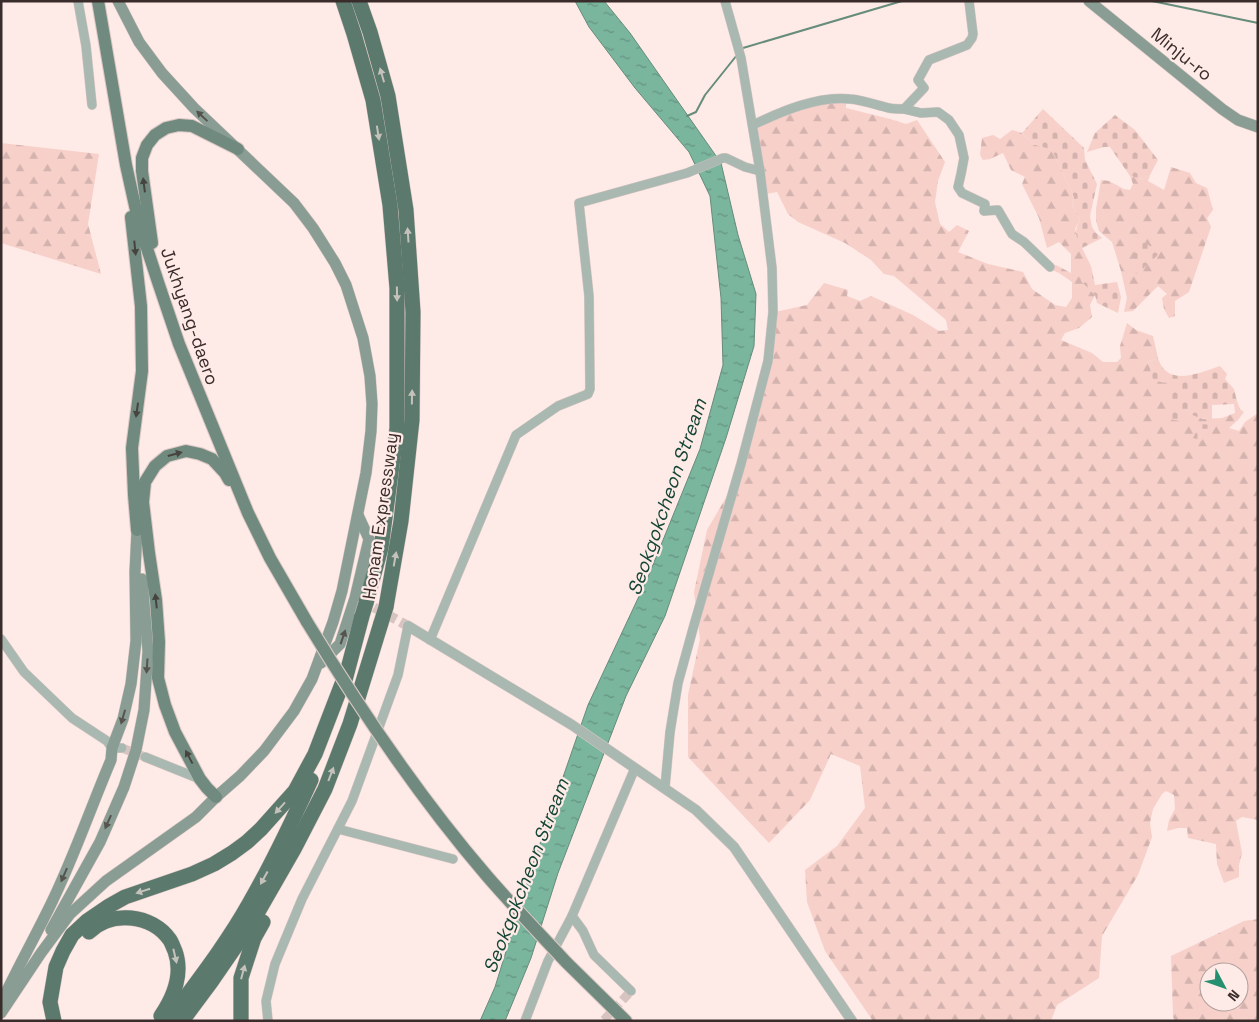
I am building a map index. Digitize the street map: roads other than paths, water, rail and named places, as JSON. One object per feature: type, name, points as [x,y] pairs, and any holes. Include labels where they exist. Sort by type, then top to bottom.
[{"type":"highway","name":"Honam Expressway","points":[[168,1021],[249,905],[279,850],[323,753],[338,709],[381,548],[397,428],[397,288],[390,205],[373,100],[343,1]]},
{"type":"highway","name":"Honam Expressway","points":[[182,1021],[251,924],[325,790],[347,732],[386,607],[401,520],[412,420],[413,312],[406,210],[388,96],[359,1]]},
{"type":"highway","points":[[54,1021],[50,1002],[56,967],[72,935],[87,921],[125,897],[192,874],[214,864],[247,842],[261,829],[295,791],[315,754],[347,671]]},
{"type":"highway","points":[[242,1021],[241,978],[254,938],[280,891],[294,849]]},
{"type":"highway","points":[[63,1021],[60,992],[66,966],[72,953],[91,930],[103,922],[119,917],[140,919],[159,929],[171,941],[178,959],[177,983],[169,1005],[158,1021]]},
{"type":"main road","name":"Jukhyang-daero","points":[[98,1],[126,165],[140,224],[182,352],[248,513],[270,558],[339,674],[431,806],[487,876],[566,962],[626,1021]]},
{"type":"main road","points":[[1,1013],[70,914],[106,881],[196,817],[264,752],[294,711],[317,668],[334,622],[358,515],[371,431],[370,376],[363,338],[346,285],[336,263],[294,203],[194,108],[162,73],[139,42],[118,1]]},
{"type":"main road","name":"Minju-ro","points":[[1089,1],[1222,109],[1238,120],[1258,127]]},
{"type":"main road","points":[[159,285],[142,171],[142,158],[147,146],[155,135],[166,128],[178,125],[192,126],[238,149]]},
{"type":"main road","points":[[41,953],[50,932],[100,842],[124,787],[136,750],[144,710],[148,651],[134,496],[132,448],[142,371],[141,306],[126,165]]},
{"type":"main road","points":[[216,797],[200,778],[175,732],[158,678],[159,642],[156,600],[143,502],[145,482],[155,466],[167,456],[186,452],[200,454],[212,459],[225,473],[248,513]]},
{"type":"main road","points":[[1,1002],[52,903],[117,748],[132,684],[136,641],[135,572],[137,530]]},
{"type":"street","points":[[78,1],[86,46],[92,105]]},
{"type":"street","points":[[665,788],[670,732],[678,683],[741,464],[768,361],[773,312],[772,268],[760,172],[739,47],[725,1]]},
{"type":"street","points":[[904,109],[924,88],[918,80],[929,60],[967,45],[972,38],[969,1]]},
{"type":"street","points":[[752,125],[769,117],[808,104],[837,98],[850,98],[888,108],[921,113],[938,112],[949,120],[959,135],[964,158],[958,186],[962,193],[985,204],[984,211],[998,210],[1012,234],[1024,242],[1050,267]]},
{"type":"street","points":[[430,640],[516,435],[558,406],[588,394],[590,389],[589,296],[578,203],[693,171],[723,158],[760,172]]},
{"type":"street","points":[[268,1021],[266,1001],[275,964],[302,899],[352,801],[398,675],[408,626],[572,725],[696,810],[734,847],[852,1021]]},
{"type":"street","points":[[1,639],[24,672],[72,718],[117,748]]},
{"type":"street","points":[[145,757],[200,778]]},
{"type":"street","points":[[526,1021],[548,961],[572,916],[635,768]]},
{"type":"street","points":[[338,829],[453,859]]},
{"type":"street","points":[[572,916],[583,931],[594,955],[631,992]]},
{"type":"water","points":[[575,1],[604,1],[630,33],[721,163],[738,235],[756,294],[754,346],[726,438],[665,616],[626,696],[558,873],[531,958],[505,1021],[480,1021],[495,987],[534,861],[588,705],[648,577],[700,449],[723,365],[721,298],[710,196],[689,152],[635,88],[589,27]]},
{"type":"waterway","points":[[742,50],[743,48],[902,1]]},
{"type":"waterway","points":[[1152,1],[1258,23]]},
{"type":"waterway","points":[[687,116],[696,112],[705,95],[737,55]]},
{"type":"tunnel","points":[[361,600],[408,626]]},
{"type":"tunnel","points":[[122,748],[145,757]]},
{"type":"tunnel","points":[[604,1020],[631,991]]},
{"type":"water label","name":"Seokgokcheon Stream","points":[[667,497]]},
{"type":"water label","name":"Seokgokcheon Stream","points":[[526,876]]}]
